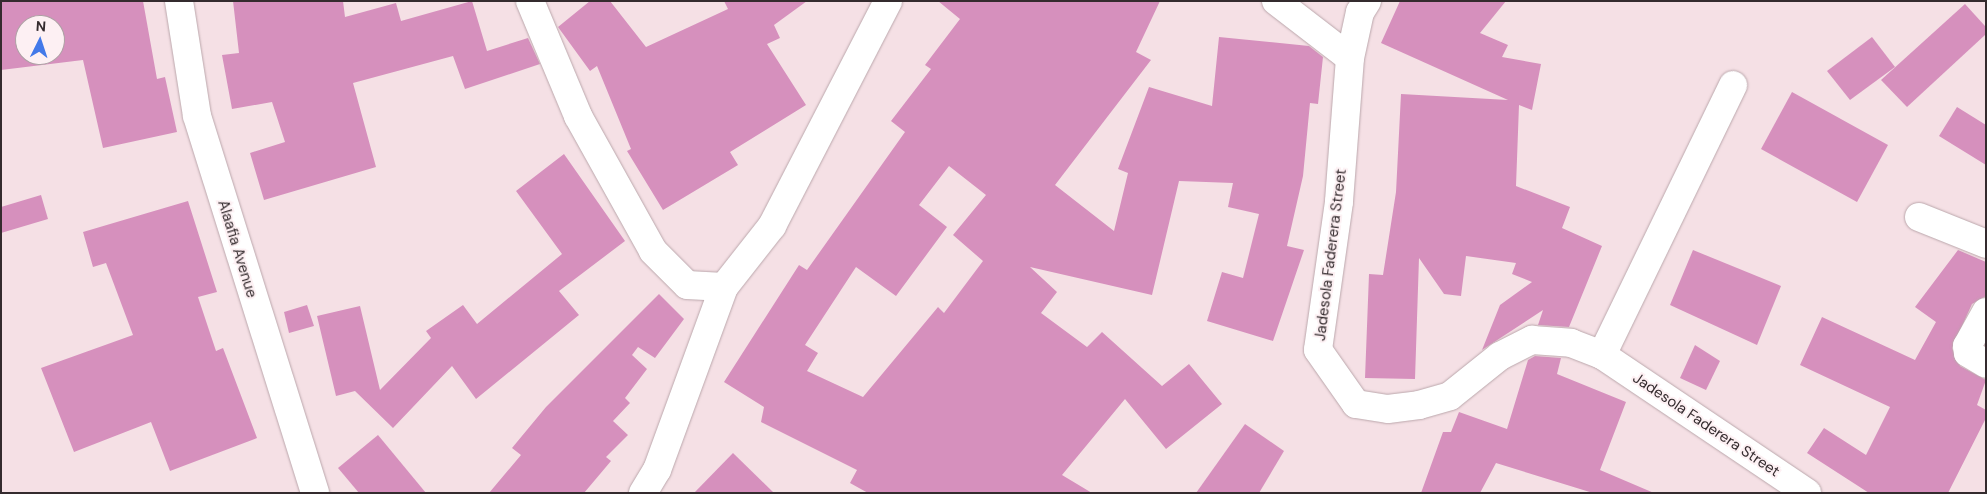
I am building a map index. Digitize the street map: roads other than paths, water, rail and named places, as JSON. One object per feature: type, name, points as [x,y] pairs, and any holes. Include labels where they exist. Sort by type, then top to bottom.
[{"type":"street","name":"Alaafia Avenue","points":[[179,1],[197,116],[315,493]]},
{"type":"street","points":[[530,1],[578,116],[653,252],[687,285],[724,287]]},
{"type":"street","points":[[643,493],[657,470],[724,287],[772,226],[888,1]]},
{"type":"street","points":[[1276,1],[1350,58]]},
{"type":"street","name":"Jadesola Faderera Street","points":[[1367,1],[1360,12],[1350,58],[1339,202],[1318,350],[1356,404],[1388,409],[1450,396],[1500,356],[1532,340],[1571,343],[1602,355],[1808,493]]},
{"type":"street","points":[[1602,355],[1733,85]]},
{"type":"street","points":[[1918,217],[1986,244]]},
{"type":"street","points":[[1986,312],[1967,346],[1968,353],[1986,364]]}]
